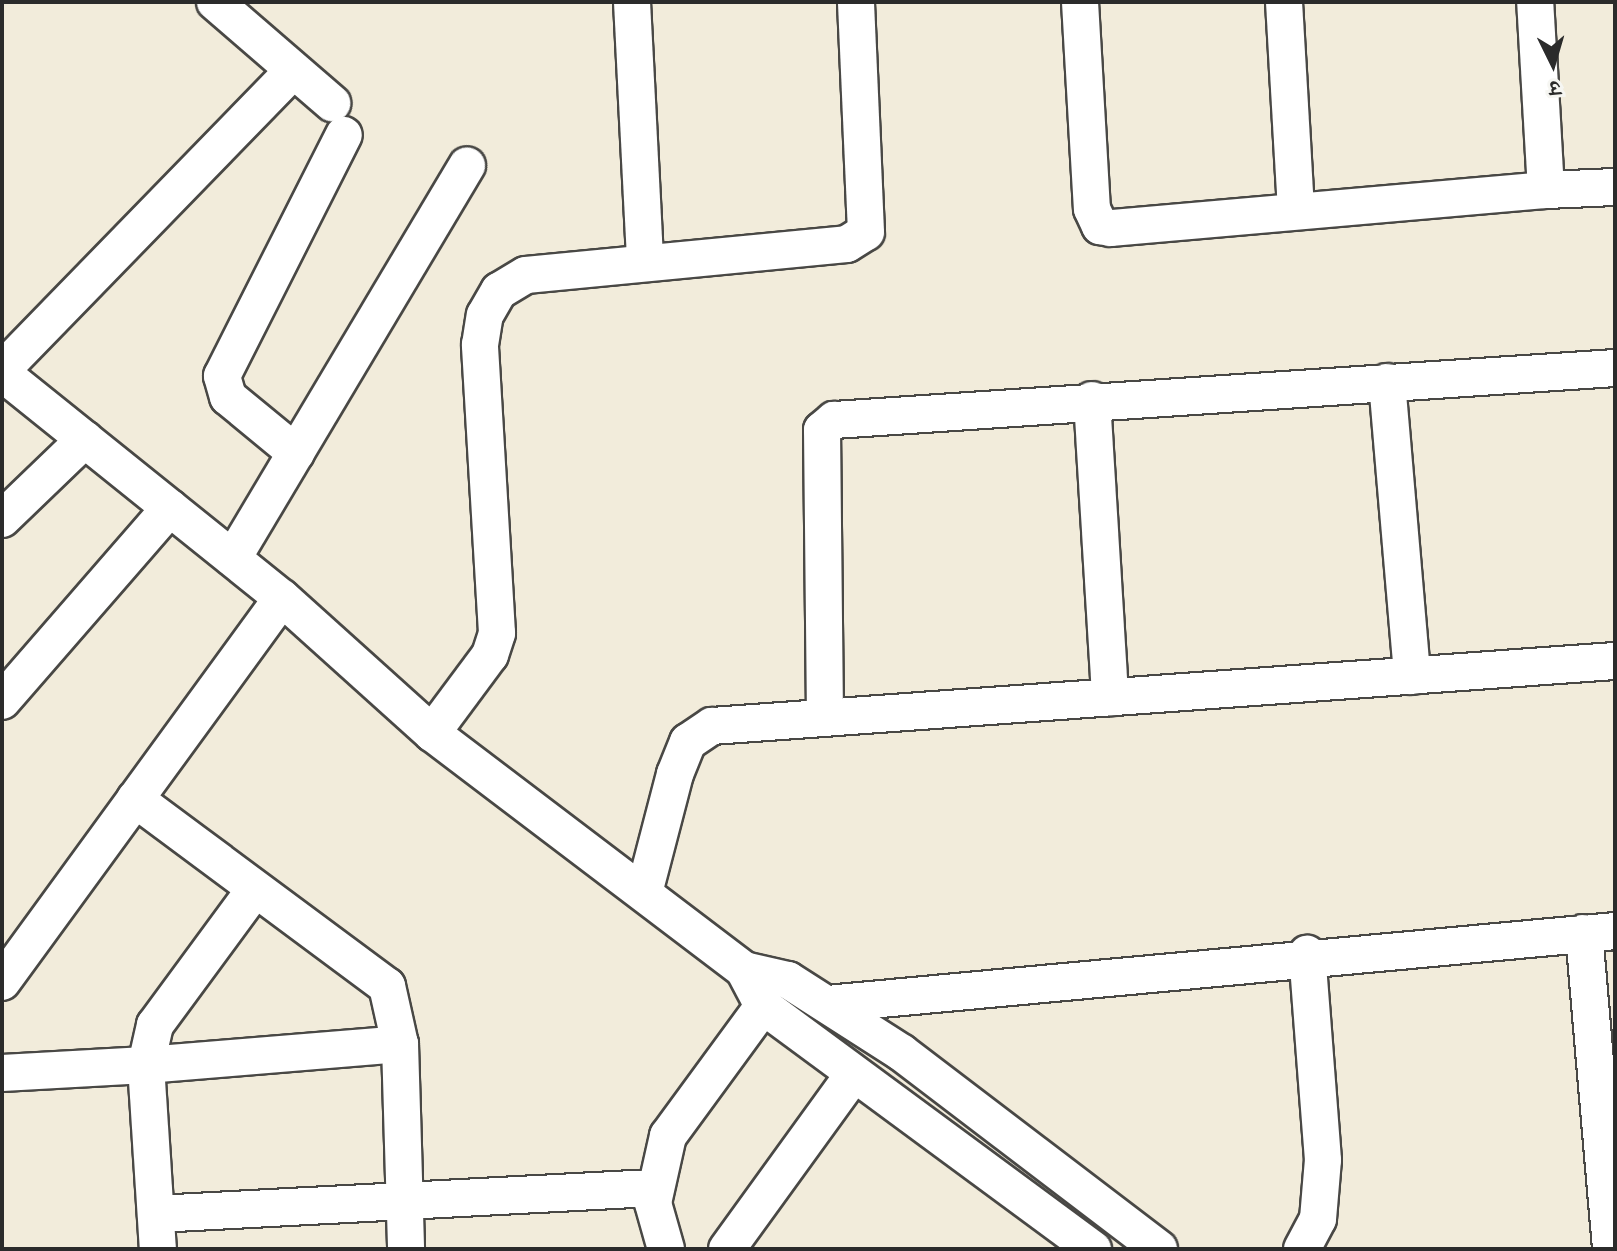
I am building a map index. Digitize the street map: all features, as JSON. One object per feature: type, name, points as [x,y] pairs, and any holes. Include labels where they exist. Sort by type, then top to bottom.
[{"type":"street","points":[[215,2],[293,71],[338,119],[222,376],[228,397],[296,453]]},
{"type":"street","points":[[632,2],[645,258]]},
{"type":"street","points":[[432,733],[490,655],[497,633],[480,345],[485,315],[499,291],[526,275],[645,258],[847,244],[866,232],[856,2]]},
{"type":"street","points":[[1080,2],[1092,209],[1100,226],[1615,187]]},
{"type":"street","points":[[1284,2],[1296,211]]},
{"type":"street","points":[[1535,2],[1546,190]]},
{"type":"street","points":[[293,71],[2,371],[282,598],[432,733],[744,970],[763,1006],[1093,1249]]},
{"type":"street","points":[[233,558],[467,166]]},
{"type":"street","points":[[825,716],[826,424],[1092,400],[1615,368]]},
{"type":"street","points":[[1387,382],[1412,676]]},
{"type":"street","points":[[1092,400],[1110,697]]},
{"type":"street","points":[[2,519],[85,439]]},
{"type":"street","points":[[2,701],[170,508]]},
{"type":"street","points":[[2,982],[282,598]]},
{"type":"street","points":[[644,893],[675,774],[696,732],[825,716],[1615,661]]},
{"type":"street","points":[[135,799],[255,889],[377,973],[395,1004],[400,1044],[406,1249]]},
{"type":"street","points":[[255,889],[155,1025],[146,1065],[157,1232],[403,1202],[655,1188]]},
{"type":"street","points":[[827,1004],[1307,954],[1600,932],[1611,1249]]},
{"type":"street","points":[[1302,1249],[1318,1219],[1323,1160],[1307,954]]},
{"type":"street","points":[[744,970],[788,980],[827,1004],[1159,1249]]},
{"type":"street","points":[[666,1249],[655,1188],[668,1136],[763,1006]]},
{"type":"street","points":[[2,1073],[146,1065],[400,1044]]},
{"type":"street","points":[[727,1249],[853,1075]]}]
